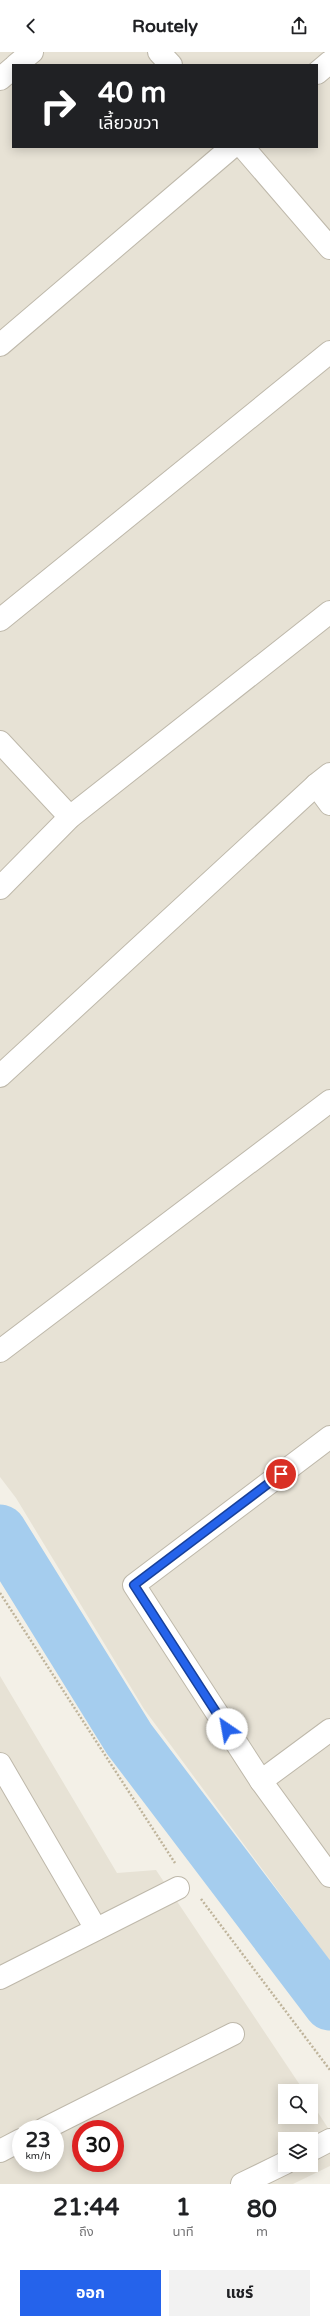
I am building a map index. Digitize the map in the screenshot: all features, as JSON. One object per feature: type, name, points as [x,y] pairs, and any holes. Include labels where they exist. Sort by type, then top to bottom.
[{"type":"street","points":[[17,64],[32,52]]},
{"type":"street","points":[[159,52],[170,64]]},
{"type":"street","points":[[318,73],[330,62]]},
{"type":"street","points":[[0,79],[12,69]]},
{"type":"street","points":[[0,345],[231,148]]},
{"type":"street","points":[[244,148],[330,248]]},
{"type":"street","points":[[0,620],[330,352]]},
{"type":"street","points":[[0,888],[70,817],[330,612]]},
{"type":"street","points":[[0,742],[70,817]]},
{"type":"street","points":[[0,1076],[323,779],[330,804]]},
{"type":"street","points":[[0,1351],[330,1100]]},
{"type":"street","points":[[330,1437],[134,1585],[261,1781],[330,1876]]},
{"type":"street","points":[[261,1781],[330,1730]]},
{"type":"street","points":[[0,1764],[96,1929]]},
{"type":"street","points":[[0,1978],[184,1882]]},
{"type":"street","points":[[62,2120],[233,2034]]},
{"type":"street","points":[[318,2146],[330,2140]]},
{"type":"street","points":[[0,2151],[12,2145]]},
{"type":"street","points":[[242,2184],[278,2166]]},
{"type":"path","points":[[0,1592],[184,1882],[330,2070]]},
{"type":"shaded area","points":[[0,52],[330,52],[330,1961],[144,1709],[16,1498],[0,1477]]},
{"type":"shaded area","points":[[0,1676],[117,1873],[156,1870],[299,2084],[278,2084],[278,2124],[318,2124],[318,2113],[330,2131],[330,2166],[318,2172],[318,2132],[278,2132],[278,2172],[318,2172],[293,2184],[0,2184]]},
{"type":"waterway","points":[[0,1531],[129,1739],[330,2004]]},
{"type":"route","points":[[227,1729],[134,1585],[281,1474]]}]
